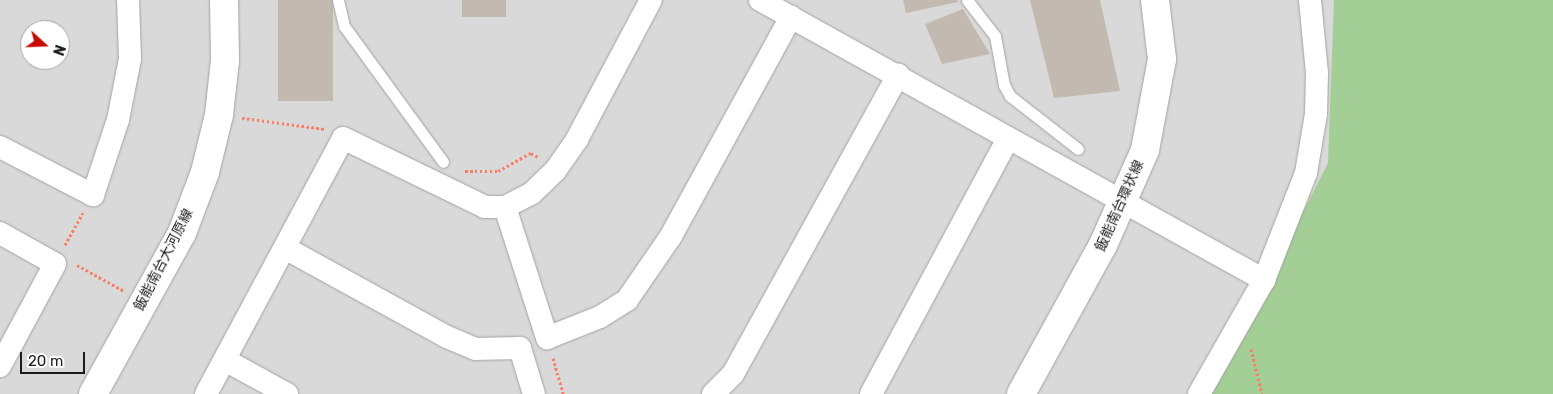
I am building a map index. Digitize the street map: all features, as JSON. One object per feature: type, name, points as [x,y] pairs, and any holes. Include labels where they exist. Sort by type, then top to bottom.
[{"type":"street","points":[[0,147],[93,195],[118,120],[130,59],[128,0]]},
{"type":"street","name":"飯能南台大河原線","points":[[93,394],[182,233],[205,172],[219,115],[225,61],[224,0]]},
{"type":"street","points":[[206,394],[343,138],[486,207],[505,208],[532,193],[555,171],[576,140],[651,0]]},
{"type":"street","points":[[760,0],[898,75],[1007,140],[1124,202],[1264,280]]},
{"type":"street","name":"飯能南台環状線","points":[[1021,394],[1124,202],[1145,150],[1162,59],[1155,0]]},
{"type":"street","points":[[1199,394],[1264,280],[1306,173],[1316,114],[1316,40],[1310,0]]},
{"type":"street","points":[[505,208],[547,338],[600,317],[627,300],[666,244],[791,17]]},
{"type":"street","points":[[714,394],[733,374],[898,75]]},
{"type":"street","points":[[871,394],[1007,140]]},
{"type":"street","points":[[0,233],[57,260],[0,366]]},
{"type":"street","points":[[285,248],[447,338],[475,349],[520,348],[534,394]]},
{"type":"street","points":[[225,360],[287,394]]},
{"type":"lane","points":[[338,0],[344,26],[442,162]]},
{"type":"lane","points":[[967,0],[995,36],[1004,86],[1010,96],[1078,149]]},
{"type":"path","points":[[219,115],[323,128],[343,138]]},
{"type":"path","points":[[442,162],[446,166],[480,173],[512,165],[531,153],[537,155],[539,163]]},
{"type":"path","points":[[93,195],[57,260],[144,302]]},
{"type":"path","points":[[547,338],[563,394]]},
{"type":"path","points":[[1251,343],[1251,362],[1262,394]]},
{"type":"shaded area","points":[[0,0],[1387,0],[1404,119],[1222,394],[0,394]]},
{"type":"green space","points":[[1334,0],[1553,0],[1553,394],[1211,394],[1328,163]]},
{"type":"building","points":[[278,0],[333,0],[333,101],[278,101]]},
{"type":"building","points":[[462,0],[506,0],[506,17],[462,17]]},
{"type":"building","points":[[903,0],[958,0],[958,2],[906,13]]},
{"type":"building","points":[[1030,0],[1100,0],[1120,91],[1054,98]]},
{"type":"building","points":[[963,9],[990,54],[942,64],[925,24]]}]
